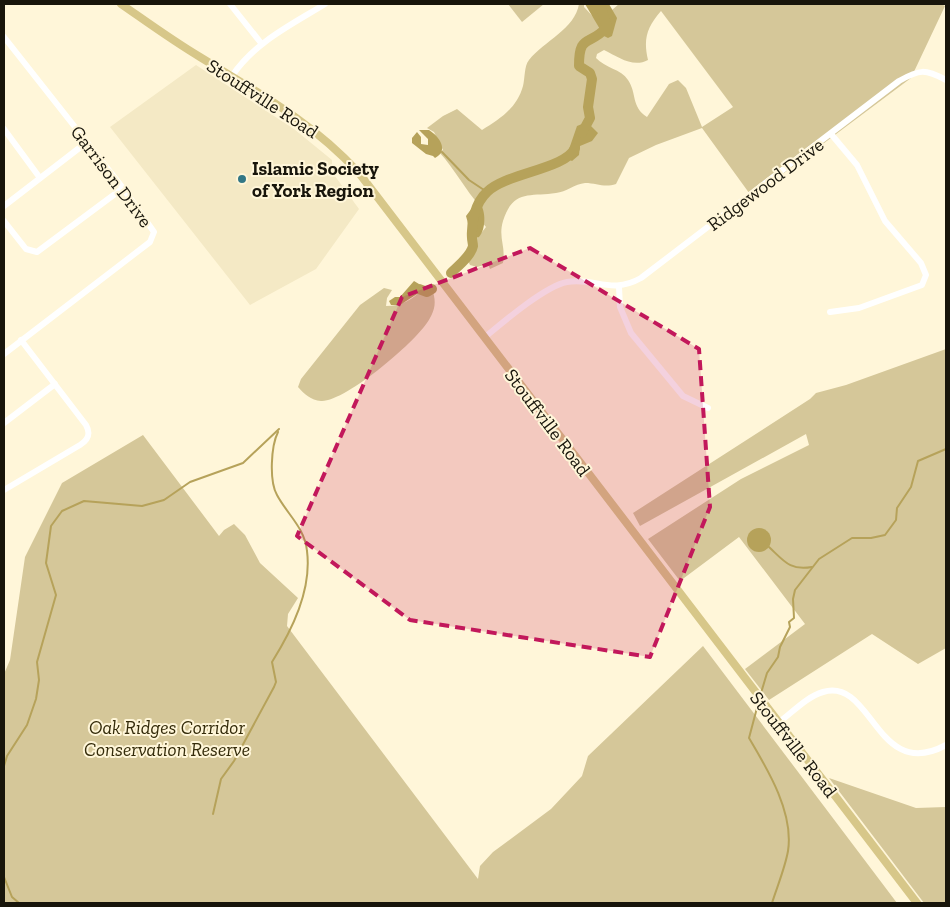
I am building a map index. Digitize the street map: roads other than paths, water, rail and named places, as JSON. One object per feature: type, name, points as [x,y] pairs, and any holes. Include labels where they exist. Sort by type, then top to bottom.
[{"type":"main road","name":"Stouffville Road","points":[[121,4],[199,57],[301,119],[340,152],[379,197],[484,338],[916,903]]},
{"type":"street","points":[[230,4],[261,43]]},
{"type":"street","points":[[232,76],[243,61],[261,43],[325,4]]},
{"type":"street","name":"Garrison Drive","points":[[4,37],[153,227],[154,234],[152,239],[4,354]]},
{"type":"street","points":[[832,134],[899,81],[914,72],[927,71],[946,80]]},
{"type":"street","points":[[4,129],[40,178]]},
{"type":"street","name":"Ridgewood Drive","points":[[619,287],[641,278],[832,134],[858,166],[885,221],[921,263],[926,275],[922,285],[859,308],[830,312]]},
{"type":"street","points":[[4,206],[87,142]]},
{"type":"street","points":[[4,221],[26,249],[37,252],[123,188]]},
{"type":"street","points":[[484,338],[558,285],[580,282],[619,287],[620,307],[631,333],[683,396],[708,408]]},
{"type":"street","points":[[4,490],[87,439],[88,433],[86,426],[21,340]]},
{"type":"street","points":[[4,423],[55,384]]},
{"type":"street","points":[[778,723],[821,692],[841,692],[848,694],[854,700],[878,730],[897,748],[927,753],[946,745]]},
{"type":"waterway","points":[[582,133],[590,118],[588,107],[592,79],[590,73],[579,66],[579,56],[583,44],[607,27],[600,4]]},
{"type":"waterway","points":[[451,273],[464,261],[472,250],[472,226],[475,214],[479,202],[487,192],[508,180],[560,161],[575,148]]},
{"type":"waterway","points":[[442,152],[469,180],[487,192]]},
{"type":"waterway","points":[[419,289],[427,292],[432,289]]},
{"type":"waterway","points":[[4,766],[7,756],[27,725],[36,699],[39,680],[37,662],[56,595],[46,563],[51,526],[62,511],[84,501],[142,506],[164,500],[190,482],[243,463],[279,429]]},
{"type":"waterway","points":[[213,814],[221,779],[234,761],[276,682],[272,662],[287,637],[299,609],[306,580],[308,566],[306,543],[299,528],[274,489],[272,454],[278,432]]},
{"type":"waterway","points":[[761,693],[767,673],[778,657],[780,647],[790,627],[789,622],[794,618],[793,599],[795,590],[819,559],[852,538],[871,538],[885,535],[896,520],[897,508],[911,487],[918,461],[946,449]]},
{"type":"waterway","points":[[769,547],[788,564],[798,568],[812,567]]},
{"type":"waterway","points":[[758,704],[749,738],[778,792],[787,822],[789,837],[787,857],[772,903]]},
{"type":"waterway","points":[[4,845],[4,852]]},
{"type":"waterway","points":[[4,877],[12,897],[19,903]]},
{"type":"place","name":"Islamic Society of York Region","points":[[242,179]]},
{"type":"park label","name":"Oak Ridges Corridor Conservation Reserve","points":[[167,738]]}]
